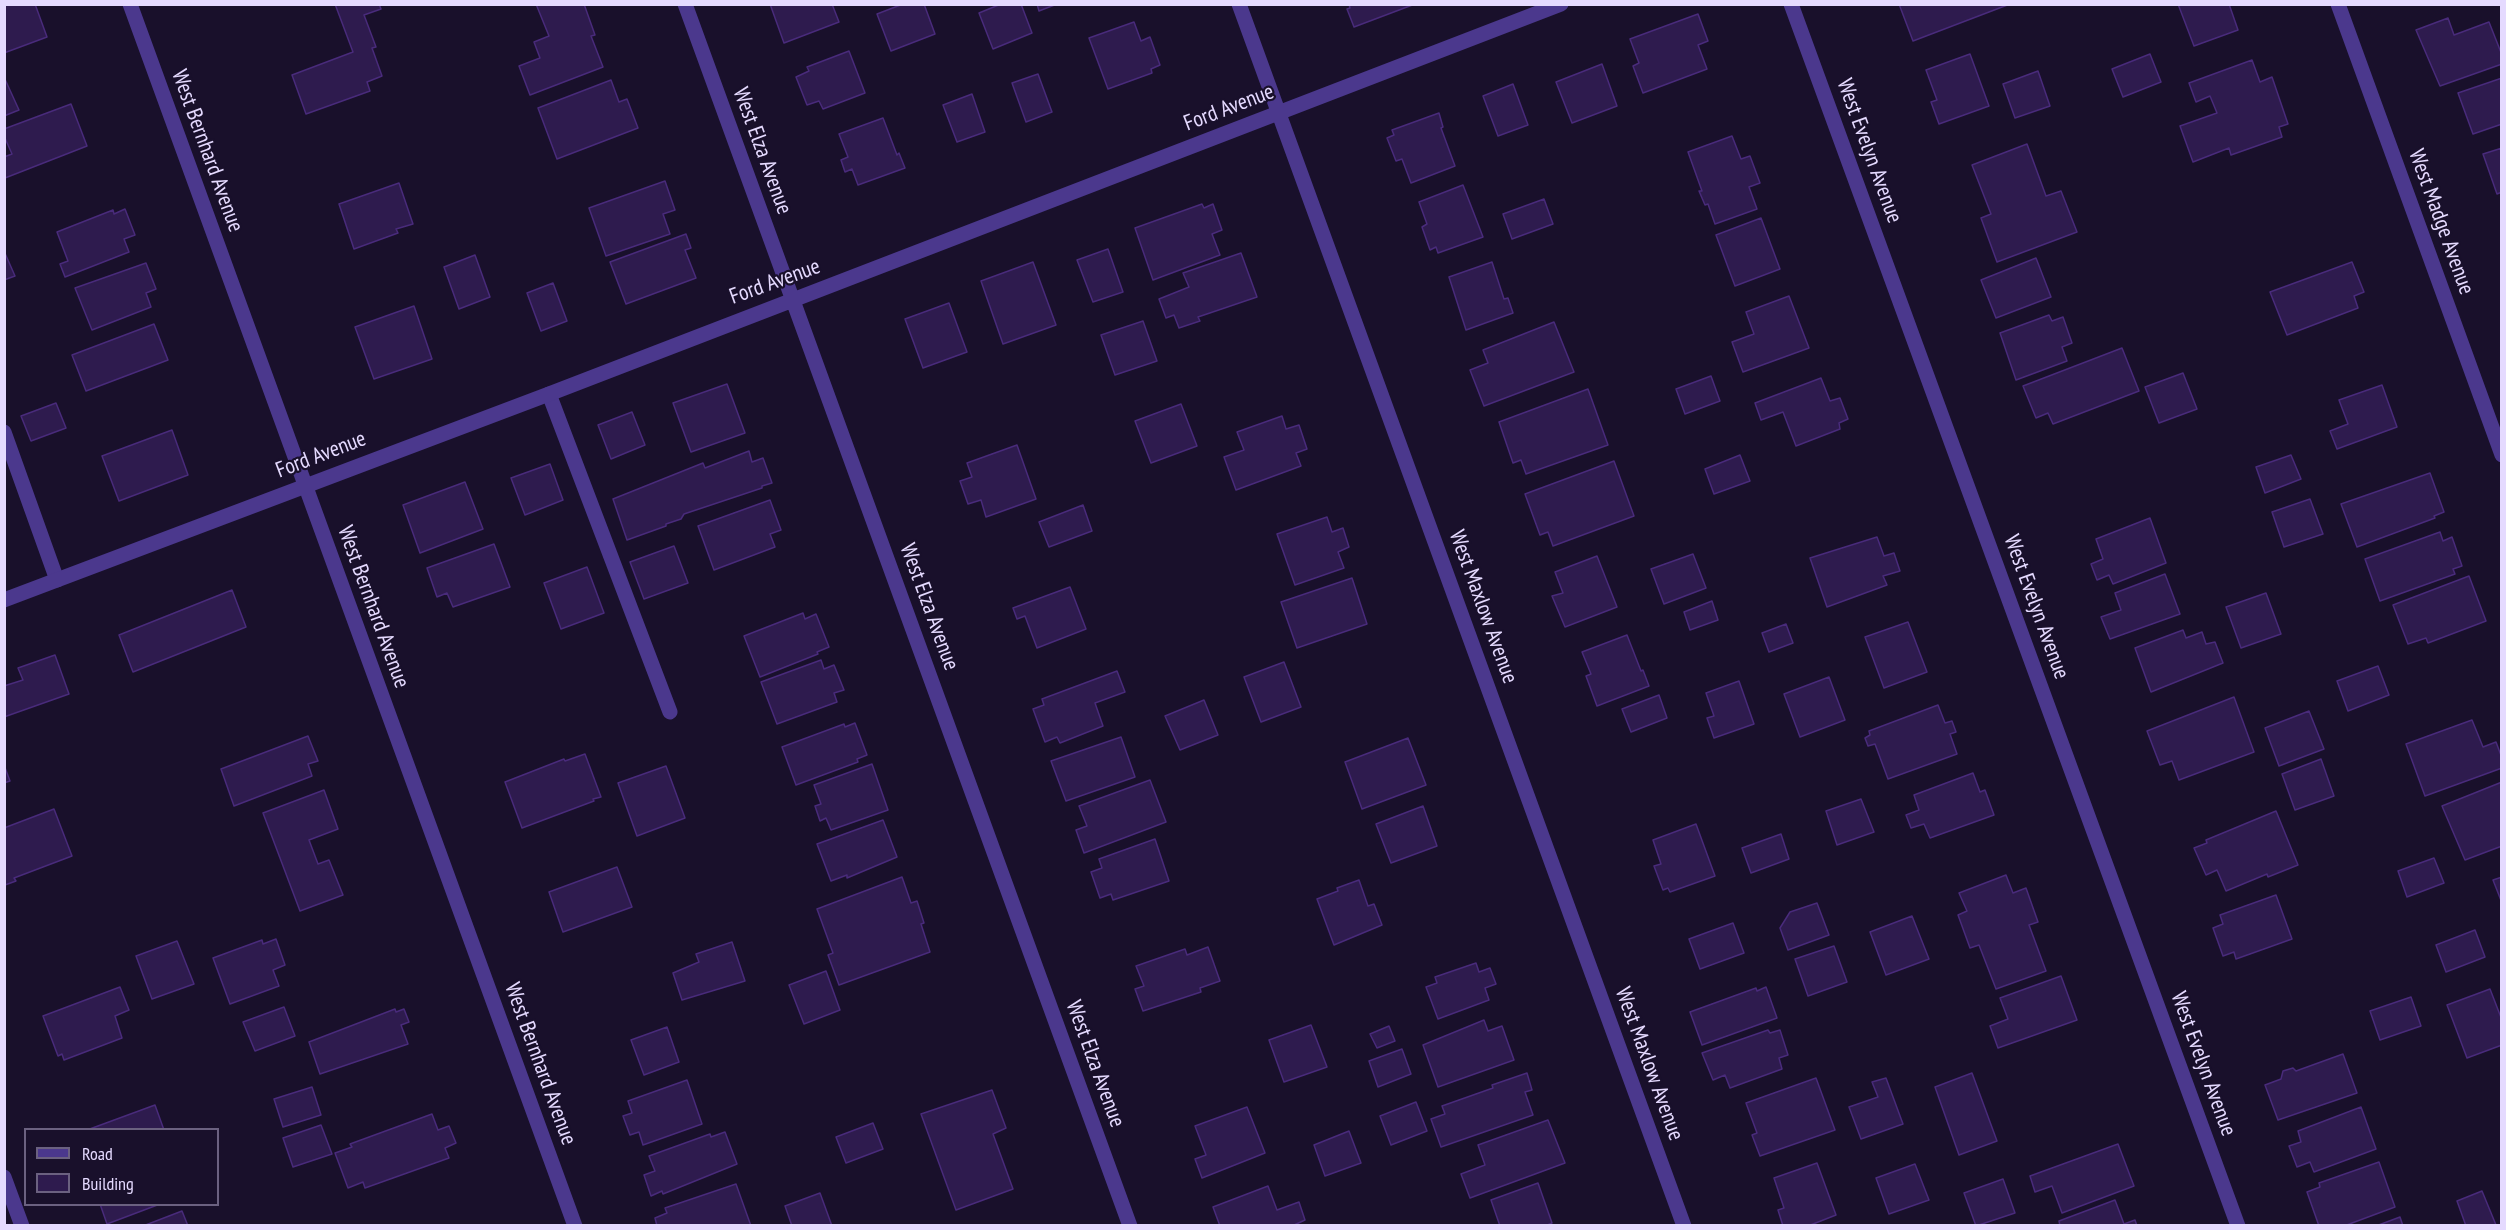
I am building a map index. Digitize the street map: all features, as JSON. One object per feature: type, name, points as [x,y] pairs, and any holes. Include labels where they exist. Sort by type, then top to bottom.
[{"type":"street","name":"West Bernhard Avenue","points":[[130,4],[575,1226]]},
{"type":"street","name":"West Elza Avenue","points":[[685,4],[1130,1226]]},
{"type":"street","name":"West Maxlow Avenue","points":[[1239,4],[1684,1226]]},
{"type":"street","name":"Ford Avenue","points":[[4,600],[549,394],[1561,4]]},
{"type":"street","name":"West Evelyn Avenue","points":[[1791,4],[2238,1226]]},
{"type":"street","name":"West Madge Avenue","points":[[2337,4],[2502,455]]},
{"type":"street","points":[[549,394],[670,712]]},
{"type":"street","points":[[4,432],[57,580]]},
{"type":"street","points":[[4,1177],[22,1226]]},
{"type":"building","points":[[35,4],[47,37],[4,53],[4,6]]},
{"type":"building","points":[[335,4],[379,4],[381,9],[364,15],[376,47],[372,48],[382,76],[367,82],[370,91],[306,114],[292,75],[353,52]]},
{"type":"building","points":[[536,4],[584,4],[595,35],[591,36],[603,67],[530,95],[519,66],[540,58],[534,42],[549,36]]},
{"type":"building","points":[[770,4],[832,4],[839,22],[784,43]]},
{"type":"building","points":[[903,4],[924,4],[935,34],[891,51],[877,14]]},
{"type":"building","points":[[1001,4],[1021,4],[1032,33],[993,49],[979,13]]},
{"type":"building","points":[[1037,4],[1057,4],[1039,11]]},
{"type":"building","points":[[1349,4],[1415,4],[1354,27],[1347,9],[1350,8]]},
{"type":"building","points":[[1899,4],[2010,4],[1913,41]]},
{"type":"building","points":[[2178,4],[2229,4],[2238,30],[2194,46]]},
{"type":"building","points":[[1698,14],[1708,41],[1698,45],[1707,69],[1643,93],[1633,66],[1639,63],[1630,39]]},
{"type":"building","points":[[2448,18],[2454,35],[2489,22],[2502,55],[2502,64],[2440,86],[2416,30]]},
{"type":"building","points":[[1134,22],[1141,41],[1150,37],[1160,65],[1151,69],[1152,73],[1108,89],[1089,38]]},
{"type":"building","points":[[849,51],[865,93],[823,109],[819,101],[807,105],[796,77],[809,71],[807,67]]},
{"type":"building","points":[[1970,54],[1989,106],[1939,124],[1931,102],[1937,100],[1926,70]]},
{"type":"building","points":[[2150,54],[2161,82],[2123,97],[2112,69]]},
{"type":"building","points":[[2252,60],[2260,82],[2272,77],[2288,124],[2279,127],[2282,137],[2231,155],[2229,148],[2193,162],[2180,126],[2217,113],[2210,96],[2196,102],[2189,83]]},
{"type":"building","points":[[1602,64],[1617,106],[1572,123],[1556,82]]},
{"type":"building","points":[[2038,71],[2050,106],[2015,118],[2003,84]]},
{"type":"building","points":[[1038,74],[1052,112],[1026,122],[1012,83]]},
{"type":"building","points":[[4,77],[19,110],[4,116]]},
{"type":"building","points":[[2502,78],[2502,124],[2473,134],[2458,93]]},
{"type":"building","points":[[611,80],[619,102],[627,99],[638,128],[557,159],[538,108]]},
{"type":"building","points":[[1513,84],[1528,125],[1498,136],[1483,96]]},
{"type":"building","points":[[972,94],[985,132],[957,142],[943,105]]},
{"type":"building","points":[[71,104],[87,146],[5,178],[4,157],[12,154],[4,136],[4,129]]},
{"type":"building","points":[[1439,113],[1443,127],[1441,128],[1455,166],[1411,183],[1402,159],[1396,161],[1387,138],[1394,135],[1392,130]]},
{"type":"building","points":[[883,118],[897,155],[899,153],[905,168],[858,185],[852,169],[845,172],[841,160],[848,157],[839,134]]},
{"type":"building","points":[[1732,136],[1741,159],[1750,156],[1760,183],[1749,187],[1757,209],[1715,224],[1708,204],[1705,205],[1699,191],[1702,191],[1688,152]]},
{"type":"building","points":[[2027,144],[2046,196],[2061,191],[2077,232],[1997,262],[1981,218],[1991,214],[1972,165]]},
{"type":"building","points":[[2502,148],[2502,192],[2497,194],[2483,154]]},
{"type":"building","points":[[665,181],[675,210],[663,214],[670,234],[606,256],[589,208]]},
{"type":"building","points":[[399,183],[413,224],[396,229],[398,233],[354,249],[339,204]]},
{"type":"building","points":[[1463,185],[1483,237],[1438,253],[1436,247],[1430,250],[1422,227],[1427,224],[1419,202]]},
{"type":"building","points":[[1544,199],[1553,224],[1512,239],[1503,214]]},
{"type":"building","points":[[1202,204],[1204,208],[1213,204],[1222,230],[1212,234],[1220,255],[1153,280],[1135,228]]},
{"type":"building","points":[[125,209],[135,235],[124,239],[129,252],[65,277],[60,264],[68,261],[57,232],[113,210],[114,214]]},
{"type":"building","points":[[1761,218],[1780,269],[1735,286],[1716,235]]},
{"type":"building","points":[[686,234],[691,248],[685,250],[696,278],[626,304],[610,262]]},
{"type":"building","points":[[1108,249],[1123,292],[1093,302],[1077,260]]},
{"type":"building","points":[[4,251],[15,276],[4,280]]},
{"type":"building","points":[[1241,253],[1257,297],[1198,317],[1200,321],[1179,328],[1174,315],[1166,318],[1159,299],[1189,287],[1183,273]]},
{"type":"building","points":[[475,255],[490,297],[459,309],[444,267]]},
{"type":"building","points":[[2036,258],[2051,297],[1996,318],[1981,280]]},
{"type":"building","points":[[1033,262],[1056,325],[1003,344],[981,281]]},
{"type":"building","points":[[1492,262],[1504,299],[1508,298],[1513,313],[1466,330],[1449,277]]},
{"type":"building","points":[[2352,262],[2364,292],[2354,296],[2358,308],[2287,335],[2270,292]]},
{"type":"building","points":[[146,263],[156,289],[146,293],[151,307],[92,330],[75,288]]},
{"type":"building","points":[[553,283],[567,321],[541,331],[527,293]]},
{"type":"building","points":[[1789,296],[1809,348],[1743,372],[1732,342],[1754,334],[1746,312]]},
{"type":"building","points":[[949,303],[967,352],[923,368],[905,319]]},
{"type":"building","points":[[414,306],[432,359],[374,379],[355,327]]},
{"type":"building","points":[[2049,315],[2052,321],[2063,317],[2072,343],[2062,347],[2067,361],[2016,380],[2000,333]]},
{"type":"building","points":[[1143,321],[1157,361],[1115,375],[1101,335]]},
{"type":"building","points":[[1554,322],[1574,372],[1484,406],[1470,370],[1488,363],[1483,350]]},
{"type":"building","points":[[154,324],[168,360],[86,391],[72,355]]},
{"type":"building","points":[[2122,348],[2139,391],[2053,424],[2048,413],[2036,418],[2023,386]]},
{"type":"building","points":[[2183,373],[2197,409],[2159,423],[2145,387]]},
{"type":"building","points":[[1711,376],[1720,401],[1685,414],[1676,389]]},
{"type":"building","points":[[1821,378],[1830,401],[1840,398],[1848,419],[1839,423],[1840,429],[1796,446],[1783,412],[1761,420],[1755,403]]},
{"type":"building","points":[[727,384],[745,433],[691,452],[673,403]]},
{"type":"building","points":[[2382,385],[2397,427],[2337,449],[2330,431],[2348,424],[2339,400]]},
{"type":"building","points":[[1588,389],[1608,445],[1526,474],[1521,460],[1513,463],[1499,422]]},
{"type":"building","points":[[56,403],[66,428],[31,441],[21,416]]},
{"type":"building","points":[[1181,404],[1197,446],[1151,463],[1135,421]]},
{"type":"building","points":[[632,412],[645,445],[611,459],[598,425]]},
{"type":"building","points":[[1282,416],[1286,429],[1299,425],[1307,449],[1296,453],[1301,466],[1236,490],[1224,457],[1244,450],[1237,432]]},
{"type":"building","points":[[172,430],[188,475],[119,501],[102,456]]},
{"type":"building","points":[[1017,445],[1036,499],[986,517],[981,500],[968,504],[960,481],[972,477],[967,463]]},
{"type":"building","points":[[749,451],[752,462],[763,458],[772,483],[684,514],[681,519],[666,524],[666,526],[627,540],[613,499],[703,463],[705,468]]},
{"type":"building","points":[[1740,455],[1750,481],[1714,494],[1705,469]]},
{"type":"building","points":[[2291,455],[2301,479],[2265,493],[2256,467]]},
{"type":"building","points":[[1614,461],[1634,516],[1553,546],[1548,532],[1540,535],[1525,494]]},
{"type":"building","points":[[550,464],[563,500],[525,515],[511,478]]},
{"type":"building","points":[[2430,473],[2444,512],[2434,516],[2435,518],[2357,547],[2341,504]]},
{"type":"building","points":[[465,482],[483,529],[420,553],[403,505]]},
{"type":"building","points":[[2310,499],[2323,534],[2284,547],[2272,512]]},
{"type":"building","points":[[770,500],[781,530],[770,534],[775,547],[714,570],[698,526]]},
{"type":"building","points":[[1083,505],[1092,531],[1049,547],[1039,522]]},
{"type":"building","points":[[1327,517],[1332,532],[1343,528],[1349,547],[1338,552],[1344,568],[1295,585],[1277,534]]},
{"type":"building","points":[[2150,518],[2166,563],[2113,584],[2109,575],[2097,580],[2091,564],[2103,559],[2096,539]]},
{"type":"building","points":[[2440,532],[2443,541],[2452,537],[2462,566],[2453,569],[2455,574],[2380,601],[2365,559]]},
{"type":"building","points":[[1877,537],[1884,556],[1894,553],[1900,571],[1883,576],[1887,585],[1827,607],[1810,558]]},
{"type":"building","points":[[494,544],[510,587],[453,607],[447,593],[437,597],[427,568]]},
{"type":"building","points":[[674,546],[688,583],[644,599],[630,562]]},
{"type":"building","points":[[1693,554],[1706,588],[1664,604],[1651,569]]},
{"type":"building","points":[[1597,556],[1617,607],[1565,627],[1552,596],[1563,593],[1555,572]]},
{"type":"building","points":[[587,567],[604,613],[561,629],[544,583]]},
{"type":"building","points":[[2165,574],[2180,614],[2110,639],[2101,617],[2121,610],[2115,593]]},
{"type":"building","points":[[2469,576],[2486,621],[2428,643],[2426,638],[2408,644],[2393,605]]},
{"type":"building","points":[[1352,578],[1367,624],[1297,648],[1281,602]]},
{"type":"building","points":[[1070,587],[1086,629],[1037,648],[1025,616],[1017,619],[1013,608]]},
{"type":"building","points":[[232,590],[246,627],[133,672],[119,635]]},
{"type":"building","points":[[2266,593],[2281,634],[2241,648],[2226,607]]},
{"type":"building","points":[[1712,601],[1718,620],[1690,630],[1684,612]]},
{"type":"building","points":[[803,613],[805,619],[816,614],[829,647],[817,652],[818,654],[760,677],[744,636]]},
{"type":"building","points":[[1908,622],[1927,672],[1884,688],[1865,637]]},
{"type":"building","points":[[1786,624],[1793,643],[1769,652],[1762,633]]},
{"type":"building","points":[[2183,630],[2186,638],[2202,632],[2206,644],[2215,642],[2223,663],[2151,692],[2135,648]]},
{"type":"building","points":[[1627,635],[1649,686],[1597,706],[1586,676],[1591,674],[1582,652]]},
{"type":"building","points":[[55,655],[69,694],[4,717],[4,686],[23,680],[18,668]]},
{"type":"building","points":[[821,660],[824,669],[834,665],[844,690],[834,693],[837,702],[777,724],[761,682]]},
{"type":"building","points":[[1284,662],[1301,707],[1261,722],[1244,677]]},
{"type":"building","points":[[2378,666],[2389,695],[2348,711],[2337,681]]},
{"type":"building","points":[[1117,671],[1125,692],[1095,703],[1103,726],[1060,743],[1057,737],[1045,742],[1033,709],[1044,705],[1042,699]]},
{"type":"building","points":[[1829,677],[1845,720],[1800,737],[1784,694]]},
{"type":"building","points":[[1739,681],[1754,724],[1714,738],[1707,718],[1714,716],[1706,693]]},
{"type":"building","points":[[1659,695],[1667,718],[1631,732],[1622,709]]},
{"type":"building","points":[[2234,697],[2254,752],[2179,780],[2172,761],[2160,765],[2147,731]]},
{"type":"building","points":[[1204,700],[1218,735],[1180,750],[1165,716]]},
{"type":"building","points":[[1938,705],[1945,723],[1952,721],[1956,732],[1950,734],[1957,754],[1888,779],[1875,744],[1868,746],[1865,738],[1870,735],[1869,731]]},
{"type":"building","points":[[2309,711],[2324,749],[2279,766],[2265,728]]},
{"type":"building","points":[[2472,720],[2483,747],[2496,742],[2502,758],[2502,768],[2425,796],[2406,744]]},
{"type":"building","points":[[855,723],[867,755],[857,759],[858,762],[796,785],[782,747],[844,724],[845,727]]},
{"type":"building","points":[[308,736],[318,761],[308,764],[312,776],[234,806],[221,769]]},
{"type":"building","points":[[1121,737],[1135,777],[1066,801],[1051,761]]},
{"type":"building","points":[[1408,738],[1426,785],[1362,809],[1345,762]]},
{"type":"building","points":[[585,754],[601,797],[522,828],[505,782],[564,759],[565,761]]},
{"type":"building","points":[[2321,759],[2334,796],[2295,810],[2282,774]]},
{"type":"building","points":[[872,764],[888,810],[831,830],[826,818],[820,821],[815,806],[821,804],[814,785]]},
{"type":"building","points":[[4,765],[10,781],[4,783]]},
{"type":"building","points":[[666,766],[685,818],[637,836],[618,783]]},
{"type":"building","points":[[1973,773],[1980,792],[1985,790],[1994,815],[1930,838],[1924,824],[1911,828],[1906,815],[1919,810],[1914,795]]},
{"type":"building","points":[[1150,780],[1166,822],[1084,853],[1076,830],[1087,826],[1079,806]]},
{"type":"building","points":[[2502,782],[2502,846],[2465,860],[2442,806]]},
{"type":"building","points":[[324,790],[338,829],[309,840],[318,864],[329,860],[343,895],[300,911],[263,813]]},
{"type":"building","points":[[1861,799],[1874,832],[1837,845],[1826,811]]},
{"type":"building","points":[[1423,806],[1437,846],[1391,863],[1376,824]]},
{"type":"building","points":[[54,809],[72,856],[14,878],[16,881],[5,885],[4,828]]},
{"type":"building","points":[[2276,811],[2298,865],[2268,877],[2267,874],[2226,891],[2217,870],[2206,875],[2194,848],[2207,843],[2206,840]]},
{"type":"building","points":[[883,820],[897,857],[847,878],[847,875],[831,881],[817,844]]},
{"type":"building","points":[[1696,824],[1715,876],[1670,892],[1668,888],[1663,890],[1654,866],[1661,864],[1653,840]]},
{"type":"building","points":[[1781,834],[1789,859],[1751,873],[1742,848]]},
{"type":"building","points":[[1155,839],[1169,881],[1113,900],[1111,894],[1100,898],[1091,872],[1102,868],[1099,859]]},
{"type":"building","points":[[2434,858],[2444,883],[2407,897],[2398,871]]},
{"type":"building","points":[[617,867],[632,907],[563,932],[549,892]]},
{"type":"building","points":[[2006,875],[2013,893],[2026,888],[2038,922],[2029,925],[2046,971],[1996,989],[1979,945],[1970,948],[1958,915],[1967,911],[1959,893]]},
{"type":"building","points":[[902,877],[911,903],[917,901],[924,923],[921,924],[930,952],[839,985],[828,955],[833,953],[817,909]]},
{"type":"building","points":[[2502,877],[2502,903],[2493,880]]},
{"type":"building","points":[[1359,880],[1368,906],[1374,904],[1382,925],[1334,945],[1317,899]]},
{"type":"building","points":[[2276,895],[2292,939],[2236,959],[2234,952],[2223,956],[2213,928],[2223,924],[2220,915]]},
{"type":"building","points":[[1817,903],[1829,935],[1788,950],[1780,928],[1790,912]]},
{"type":"building","points":[[1912,916],[1929,959],[1886,975],[1870,932]]},
{"type":"building","points":[[1733,923],[1744,953],[1700,969],[1689,939]]},
{"type":"building","points":[[2475,930],[2485,957],[2446,972],[2436,945]]},
{"type":"building","points":[[276,939],[285,965],[273,970],[279,986],[230,1004],[213,958],[262,940],[263,944]]},
{"type":"building","points":[[177,941],[194,984],[152,999],[136,956]]},
{"type":"building","points":[[732,942],[745,981],[682,1000],[673,973],[699,962],[696,954]]},
{"type":"building","points":[[1834,946],[1847,982],[1808,996],[1795,959]]},
{"type":"building","points":[[1208,947],[1220,981],[1200,988],[1201,992],[1143,1011],[1135,989],[1144,986],[1136,966],[1185,949],[1187,955]]},
{"type":"building","points":[[1476,963],[1479,972],[1490,968],[1496,984],[1485,988],[1489,1000],[1438,1019],[1426,987],[1437,983],[1435,977]]},
{"type":"building","points":[[826,971],[840,1010],[804,1024],[789,985]]},
{"type":"building","points":[[2061,976],[2077,1020],[1998,1048],[1990,1026],[2008,1019],[2000,998]]},
{"type":"building","points":[[120,987],[129,1010],[115,1016],[122,1038],[64,1060],[62,1054],[58,1056],[43,1016]]},
{"type":"building","points":[[1766,987],[1777,1018],[1702,1045],[1690,1012],[1756,988],[1757,991]]},
{"type":"building","points":[[2490,989],[2502,1020],[2502,1045],[2467,1058],[2447,1005]]},
{"type":"building","points":[[2411,997],[2421,1026],[2380,1040],[2370,1011]]},
{"type":"building","points":[[284,1007],[295,1036],[255,1051],[243,1022]]},
{"type":"building","points":[[395,1009],[396,1012],[404,1009],[409,1022],[401,1025],[408,1044],[320,1074],[309,1042]]},
{"type":"building","points":[[1484,1020],[1488,1031],[1502,1026],[1514,1060],[1438,1087],[1423,1045]]},
{"type":"building","points":[[1311,1025],[1327,1067],[1284,1082],[1269,1040]]},
{"type":"building","points":[[1389,1026],[1395,1041],[1377,1048],[1370,1034]]},
{"type":"building","points":[[667,1027],[679,1062],[644,1075],[631,1040]]},
{"type":"building","points":[[1768,1030],[1770,1033],[1780,1030],[1788,1055],[1779,1058],[1782,1069],[1730,1088],[1725,1075],[1713,1080],[1702,1053]]},
{"type":"building","points":[[1402,1049],[1411,1074],[1378,1087],[1369,1061]]},
{"type":"building","points":[[2343,1054],[2357,1093],[2278,1120],[2265,1085],[2281,1079],[2283,1071],[2293,1068],[2296,1071]]},
{"type":"building","points":[[1527,1073],[1532,1090],[1525,1092],[1533,1115],[1441,1147],[1431,1119],[1445,1114],[1442,1106]]},
{"type":"building","points":[[1972,1073],[1997,1141],[1959,1155],[1935,1087]]},
{"type":"building","points":[[1816,1078],[1835,1130],[1760,1156],[1752,1135],[1757,1133],[1746,1103]]},
{"type":"building","points":[[1886,1078],[1903,1124],[1861,1139],[1849,1107],[1878,1097],[1872,1082]]},
{"type":"building","points":[[687,1080],[702,1124],[643,1145],[639,1132],[630,1135],[623,1116],[632,1113],[628,1101]]},
{"type":"building","points":[[312,1087],[321,1115],[283,1127],[274,1099]]},
{"type":"building","points":[[992,1090],[1006,1128],[993,1134],[1013,1189],[956,1210],[921,1114]]},
{"type":"building","points":[[1416,1102],[1427,1131],[1391,1145],[1380,1116]]},
{"type":"building","points":[[155,1105],[163,1128],[92,1128]]},
{"type":"building","points":[[1247,1107],[1265,1153],[1202,1178],[1195,1159],[1206,1155],[1195,1126]]},
{"type":"building","points":[[2361,1107],[2376,1149],[2314,1172],[2310,1162],[2297,1167],[2289,1146],[2301,1142],[2298,1131]]},
{"type":"building","points":[[432,1114],[438,1130],[449,1126],[456,1143],[445,1148],[449,1158],[365,1188],[363,1182],[348,1188],[335,1153],[352,1147],[350,1144]]},
{"type":"building","points":[[1548,1120],[1565,1163],[1470,1198],[1461,1174],[1485,1165],[1478,1145]]},
{"type":"building","points":[[873,1123],[883,1149],[846,1163],[836,1137]]},
{"type":"building","points":[[321,1125],[332,1154],[293,1167],[283,1138]]},
{"type":"building","points":[[1349,1131],[1361,1163],[1325,1176],[1314,1145]]},
{"type":"building","points":[[725,1132],[737,1164],[663,1194],[662,1191],[651,1196],[644,1175],[655,1171],[649,1156],[710,1134],[711,1137]]},
{"type":"building","points":[[2118,1144],[2134,1186],[2062,1213],[2052,1186],[2035,1192],[2030,1176]]},
{"type":"building","points":[[2379,1162],[2395,1207],[2344,1226],[2319,1226],[2307,1192],[2320,1187],[2319,1183]]},
{"type":"building","points":[[1817,1163],[1836,1215],[1808,1226],[1783,1226],[1778,1210],[1784,1208],[1774,1178]]},
{"type":"building","points":[[1915,1164],[1929,1200],[1889,1214],[1876,1178]]},
{"type":"building","points":[[2003,1179],[2015,1213],[1976,1226],[1964,1193]]},
{"type":"building","points":[[1538,1183],[1552,1223],[1545,1226],[1500,1226],[1491,1200]]},
{"type":"building","points":[[736,1184],[751,1226],[657,1226],[655,1218],[667,1213],[665,1208]]},
{"type":"building","points":[[1268,1186],[1277,1210],[1299,1202],[1305,1220],[1292,1226],[1220,1226],[1213,1207]]},
{"type":"building","points":[[2482,1191],[2496,1225],[2466,1226],[2457,1201]]},
{"type":"building","points":[[820,1193],[832,1226],[792,1226],[785,1206]]},
{"type":"building","points":[[2115,1200],[2124,1224],[2135,1220],[2137,1226],[2060,1226],[2059,1221]]},
{"type":"building","points":[[101,1206],[155,1206],[107,1224]]},
{"type":"building","points":[[182,1211],[188,1226],[143,1226]]},
{"type":"building","points":[[2400,1217],[2403,1226],[2376,1226]]}]
